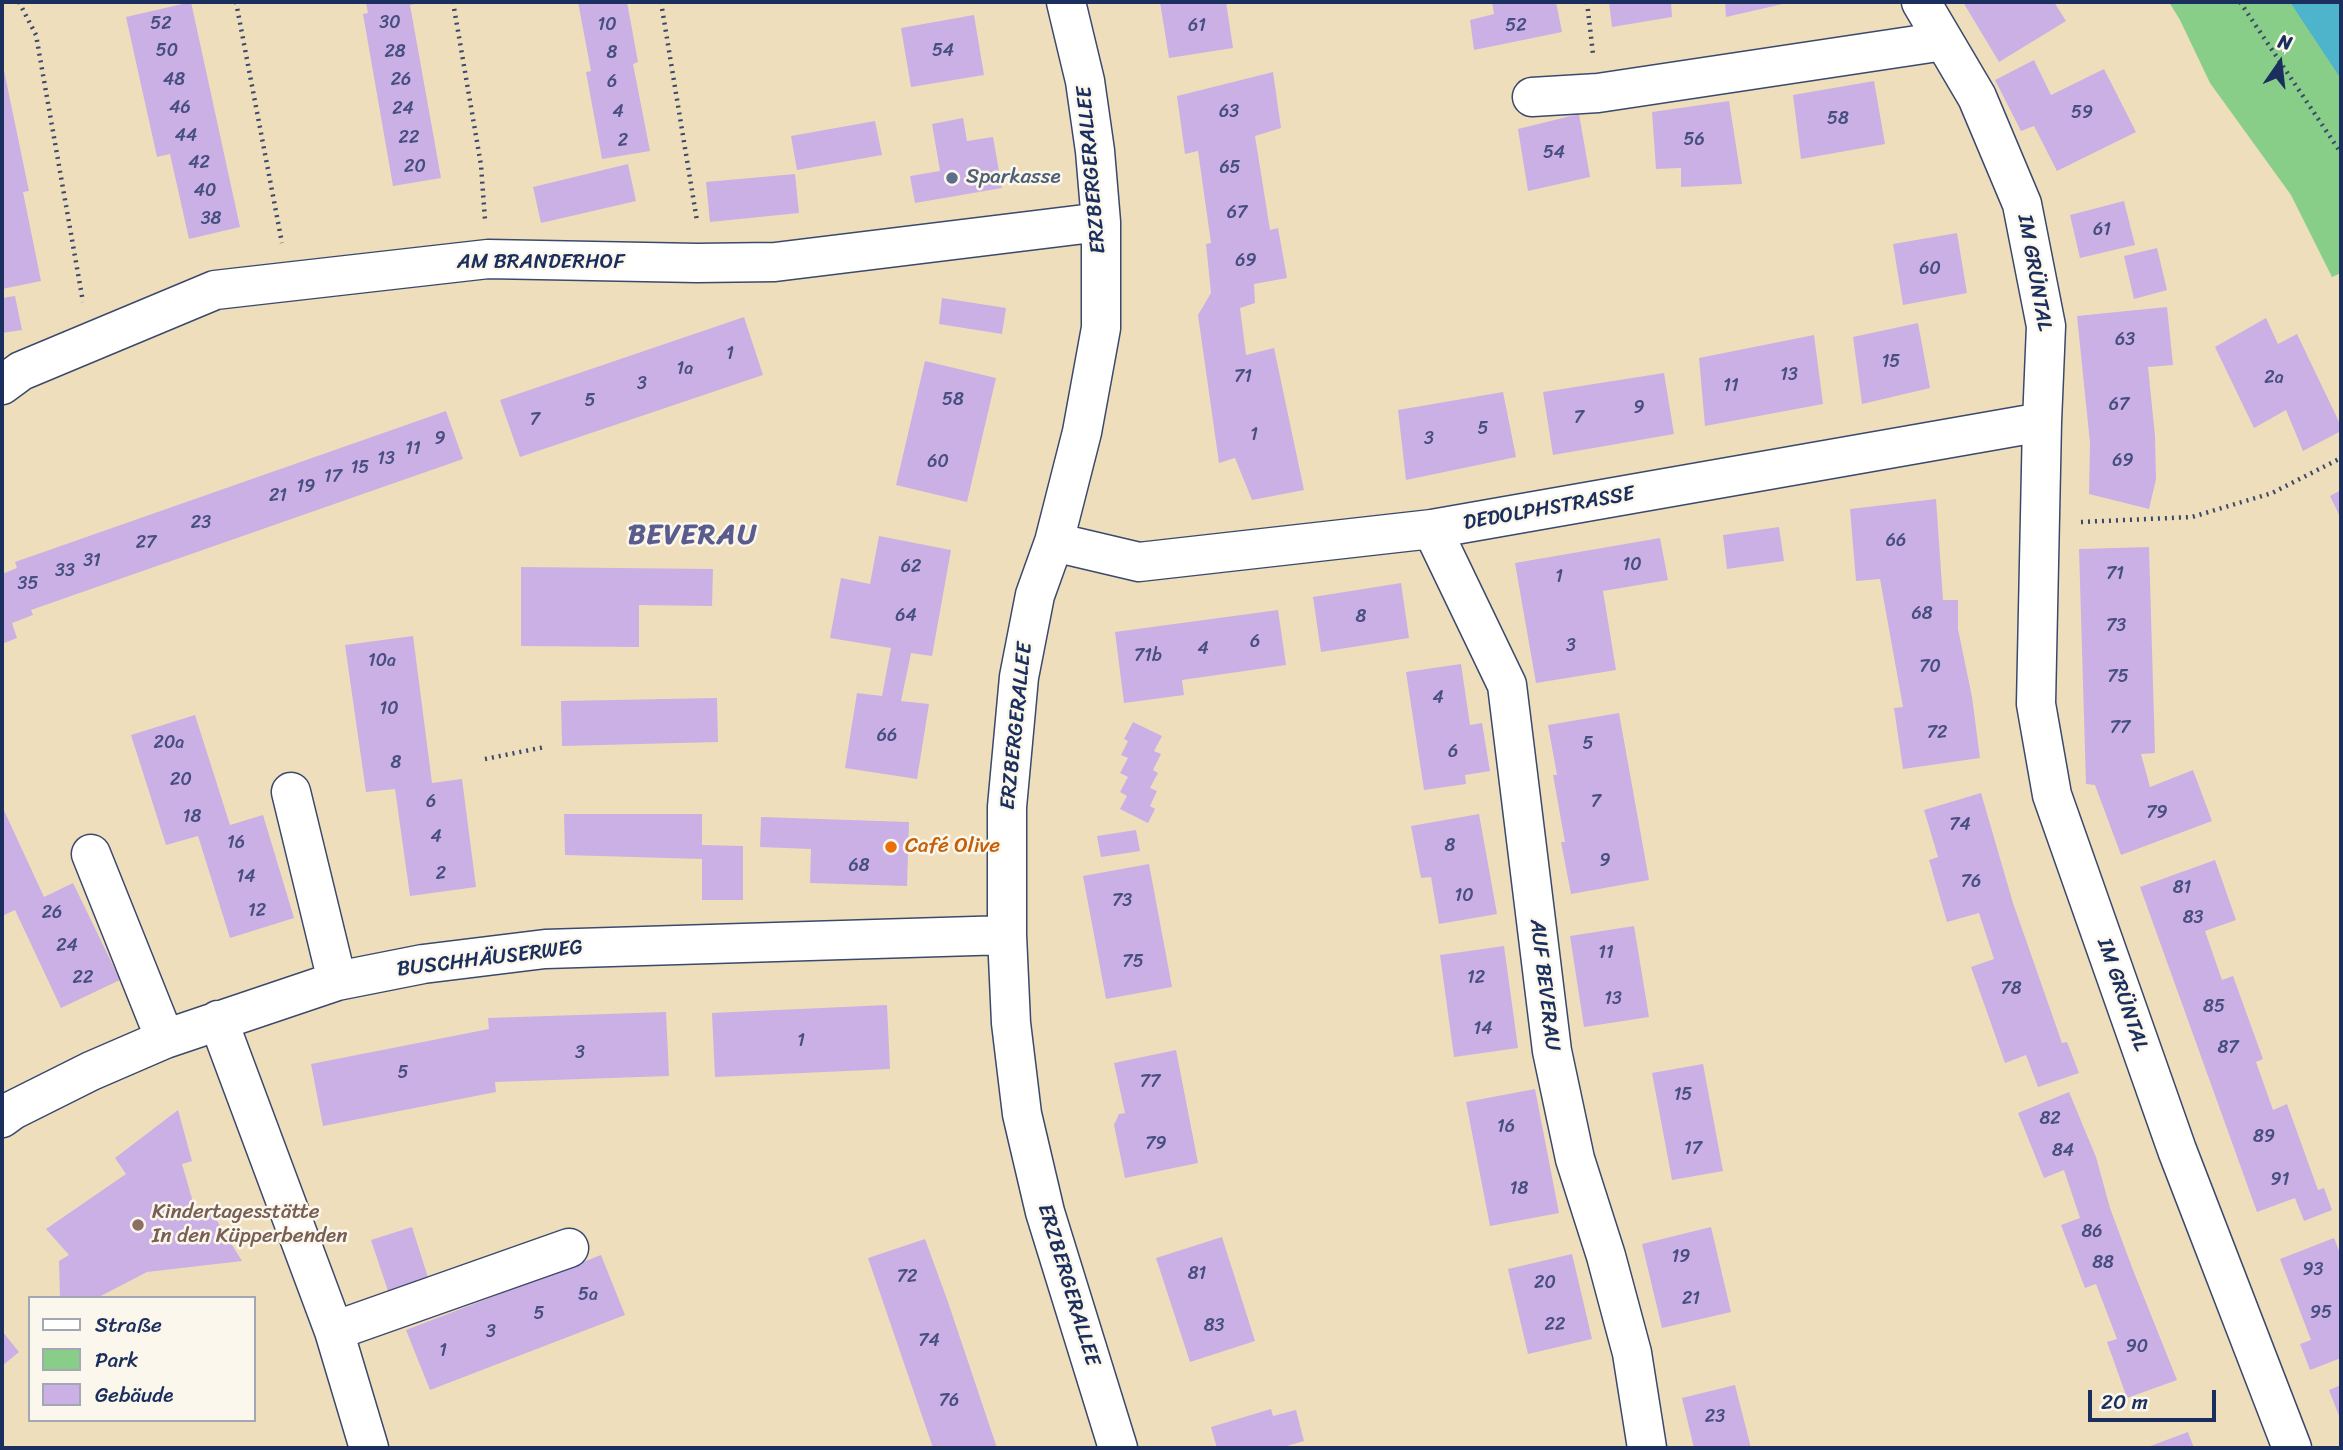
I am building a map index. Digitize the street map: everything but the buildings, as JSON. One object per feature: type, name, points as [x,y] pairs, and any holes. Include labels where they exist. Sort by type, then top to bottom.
[{"type":"street","name":"ERZBERGERALLEE","points":[[1066,2],[1085,81],[1095,151],[1101,222],[1101,328],[1082,432],[1054,542],[1035,596],[1019,677],[1007,807],[1007,935],[1011,1023],[1023,1114],[1045,1212],[1118,1448]]},
{"type":"street","name":"IM GRÜNTAL","points":[[1921,2],[1977,97],[2022,204],[2046,326],[2036,704],[2052,795],[2177,1150],[2292,1448]]},
{"type":"street","points":[[1532,97],[1598,93],[1944,41]]},
{"type":"street","name":"AM BRANDERHOF","points":[[2,385],[21,371],[215,290],[488,259],[775,262],[1101,222]]},
{"type":"street","name":"DEDOLPHSTRASSE","points":[[1054,542],[1139,562],[1432,529],[2042,422]]},
{"type":"street","name":"AUF BEVERAU","points":[[1432,529],[1507,685],[1552,1051],[1575,1159],[1606,1256],[1632,1353],[1647,1448]]},
{"type":"street","points":[[290,792],[337,981]]},
{"type":"street","points":[[91,853],[165,1039]]},
{"type":"street","name":"BUSCHHÄUSERWEG","points":[[5,1107],[165,1039],[218,1020],[337,981],[423,964],[545,949],[1007,935]]},
{"type":"street","points":[[218,1020],[334,1331],[369,1448]]},
{"type":"street","points":[[334,1331],[569,1248]]},
{"type":"path","points":[[19,2],[36,35],[80,282]]},
{"type":"path","points":[[236,2],[280,229]]},
{"type":"path","points":[[453,2],[483,177]]},
{"type":"path","points":[[661,2],[700,239],[697,263]]},
{"type":"path","points":[[1587,2],[1598,93]]},
{"type":"path","points":[[2240,2],[2341,153]]},
{"type":"path","points":[[2039,524],[2192,517],[2272,493],[2341,458]]},
{"type":"path","points":[[485,759],[545,747]]},
{"type":"green space","points":[[2169,2],[2341,2],[2341,273],[2332,277],[2291,195],[2210,83]]},
{"type":"water","points":[[2290,2],[2341,2],[2341,79]]},
{"type":"place","name":"Sparkasse","points":[[952,178]]},
{"type":"place","name":"Café Olive","points":[[891,847]]},
{"type":"place","name":"Kindertagesstätte In den Küpperbenden","points":[[138,1225]]},
{"type":"district","name":"BEVERAU","points":[[693,536]]}]
